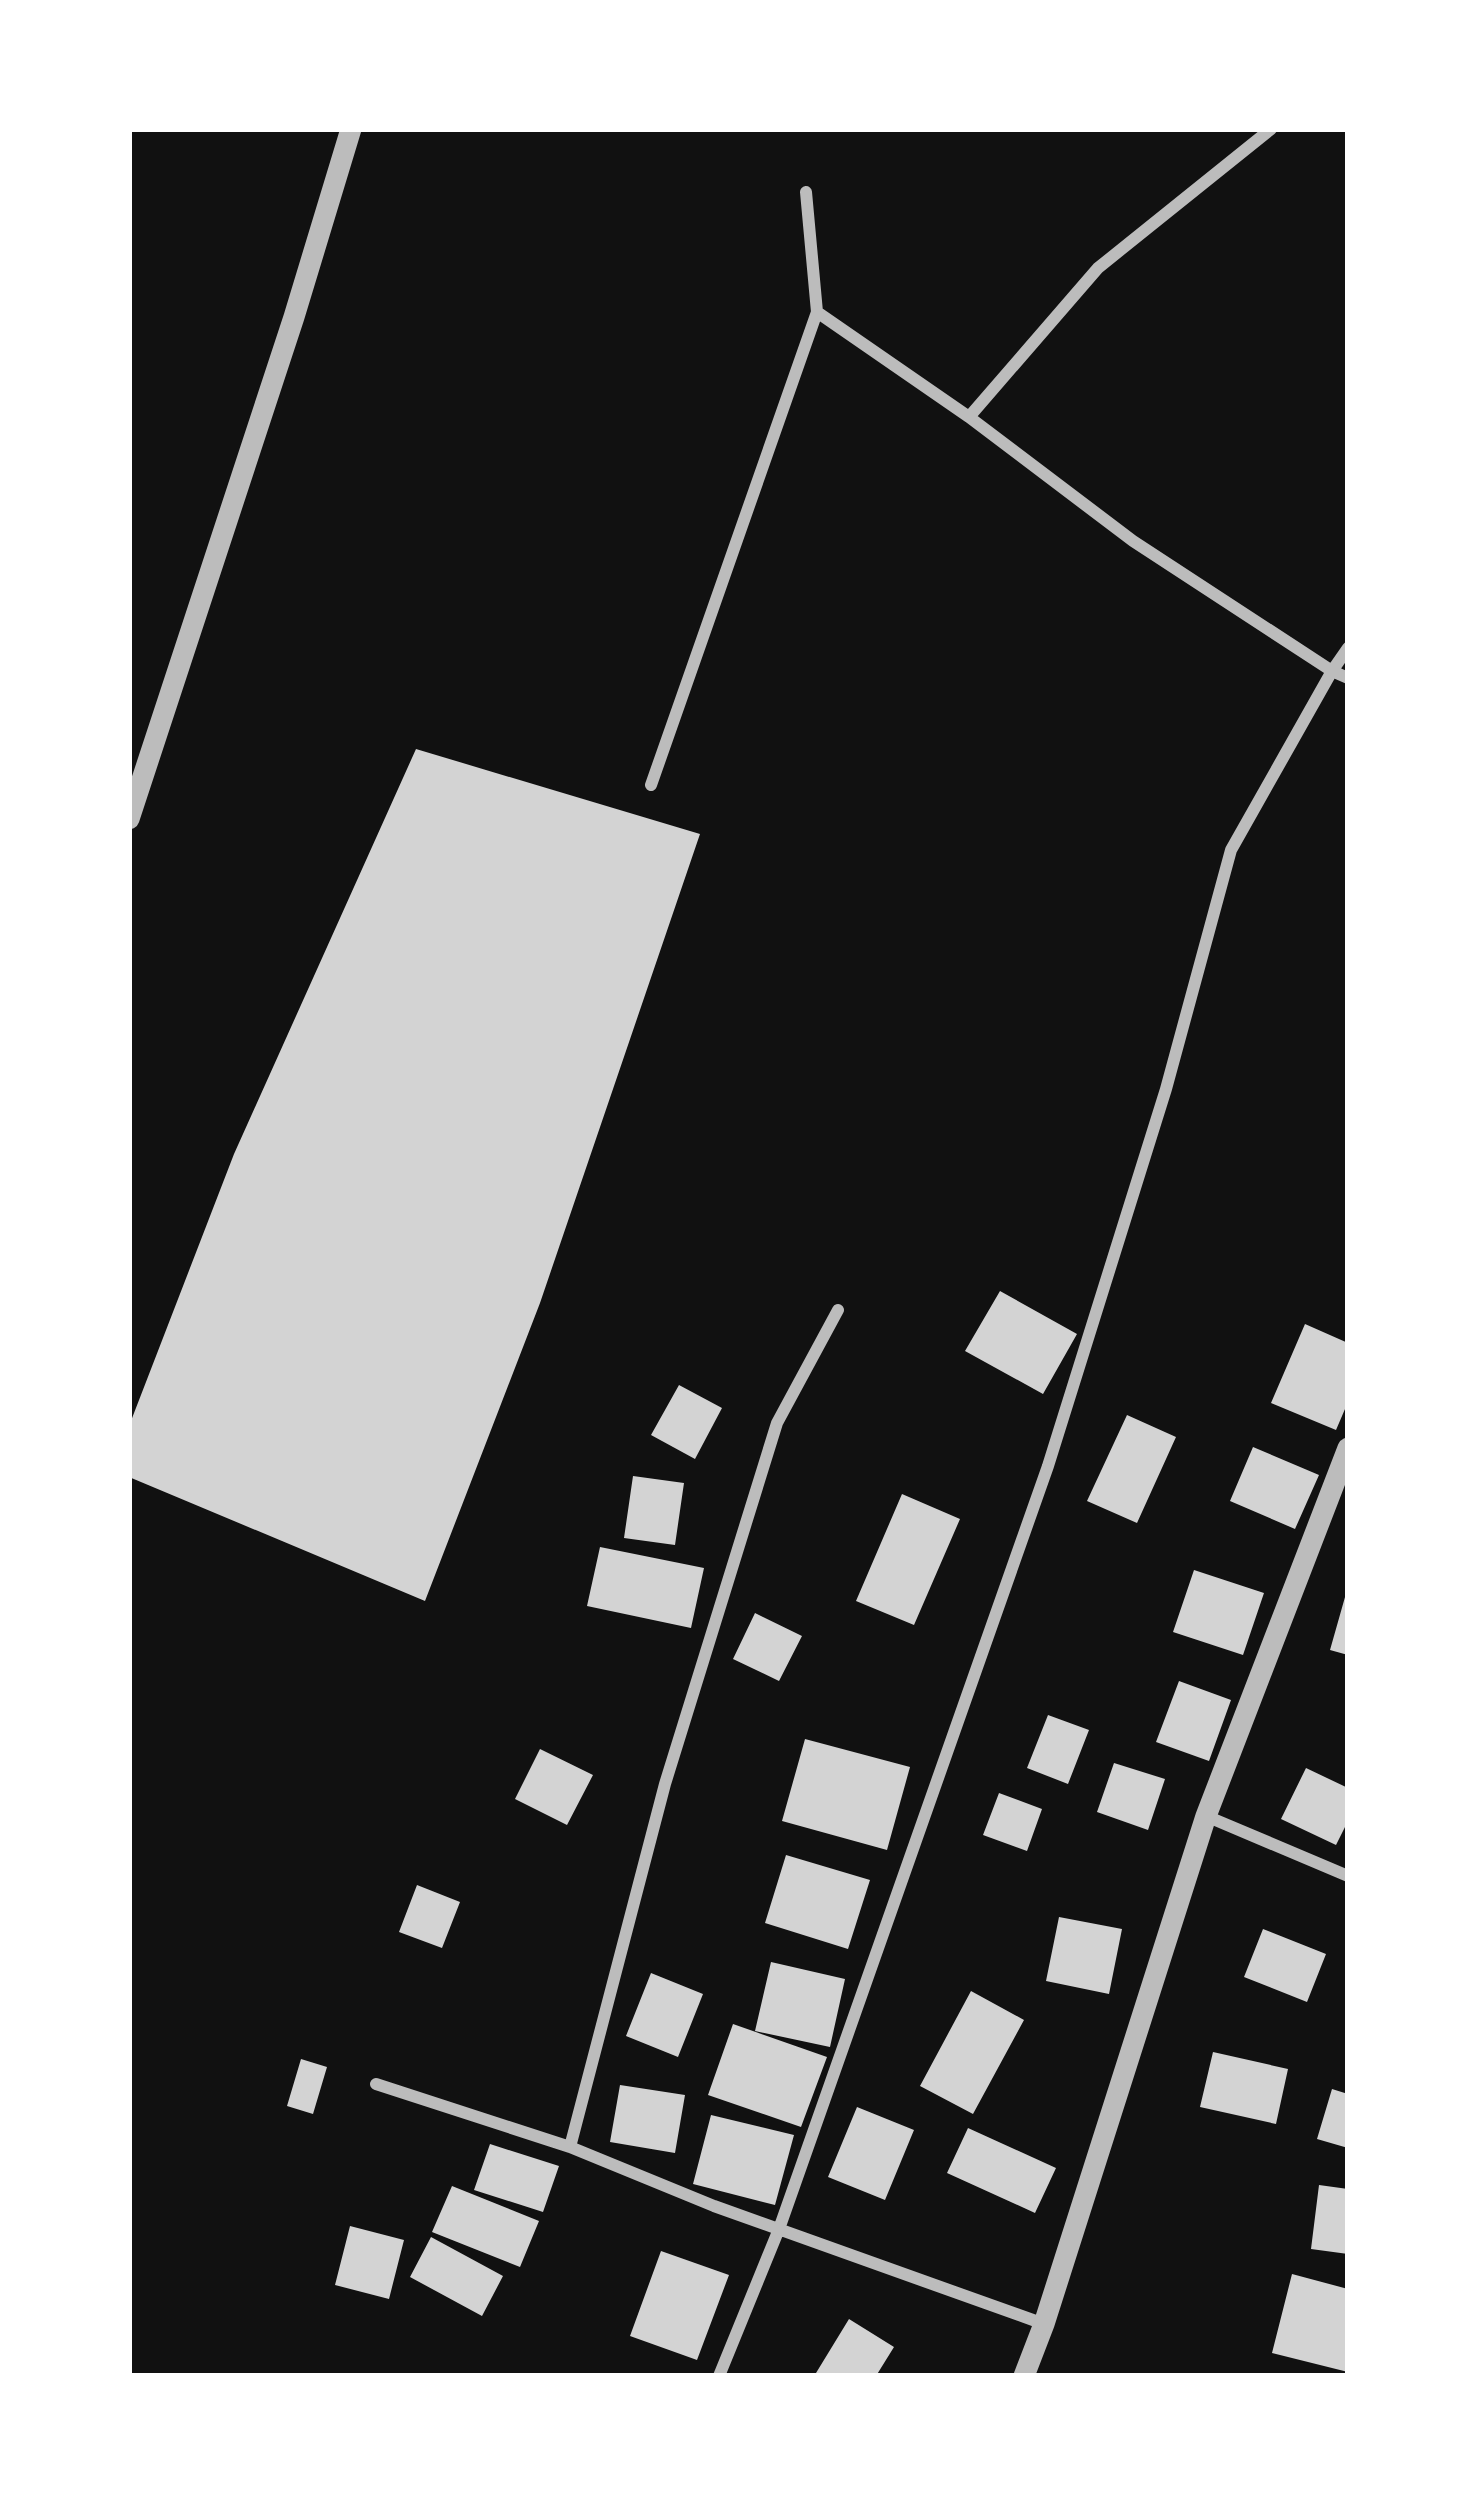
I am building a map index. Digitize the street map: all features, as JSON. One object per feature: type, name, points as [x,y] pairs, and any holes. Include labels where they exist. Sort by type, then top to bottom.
[{"type":"street","points":[[129,819],[351,129]]},
{"type":"street","points":[[969,417],[1098,268],[1271,129]]},
{"type":"street","points":[[651,785],[818,312],[806,192]]},
{"type":"street","points":[[818,312],[969,417],[1133,541],[1348,678]]},
{"type":"street","points":[[718,2376],[779,2229],[1048,1466],[1166,1089],[1232,850],[1348,648]]},
{"type":"street","points":[[570,2146],[665,1784],[777,1423],[838,1310]]},
{"type":"street","points":[[1024,2376],[1206,1816],[1348,1448]]},
{"type":"street","points":[[1206,1816],[1348,1876]]},
{"type":"street","points":[[376,2084],[570,2146],[714,2206],[1044,2324]]},
{"type":"building","points":[[416,749],[700,834],[540,1303],[425,1601],[129,1477],[129,1426],[234,1154]]},
{"type":"building","points":[[1000,1291],[1077,1334],[1043,1394],[965,1351]]},
{"type":"building","points":[[1305,1324],[1348,1343],[1348,1402],[1336,1430],[1271,1403]]},
{"type":"building","points":[[679,1385],[722,1408],[695,1459],[651,1435]]},
{"type":"building","points":[[1127,1415],[1176,1437],[1137,1523],[1087,1501]]},
{"type":"building","points":[[1253,1447],[1319,1475],[1295,1529],[1230,1501]]},
{"type":"building","points":[[633,1476],[684,1483],[675,1545],[624,1538]]},
{"type":"building","points":[[902,1494],[960,1519],[914,1625],[856,1601]]},
{"type":"building","points":[[600,1547],[704,1568],[691,1628],[587,1606]]},
{"type":"building","points":[[1194,1570],[1264,1593],[1243,1655],[1173,1632]]},
{"type":"building","points":[[1348,1590],[1348,1655],[1330,1650]]},
{"type":"building","points":[[755,1613],[802,1636],[779,1681],[733,1659]]},
{"type":"building","points":[[1179,1681],[1231,1700],[1209,1761],[1156,1742]]},
{"type":"building","points":[[1048,1715],[1089,1730],[1068,1784],[1027,1768]]},
{"type":"building","points":[[805,1739],[910,1767],[887,1850],[782,1821]]},
{"type":"building","points":[[540,1749],[593,1775],[567,1825],[515,1799]]},
{"type":"building","points":[[1114,1763],[1165,1779],[1148,1830],[1097,1812]]},
{"type":"building","points":[[1306,1768],[1348,1788],[1348,1821],[1336,1845],[1281,1819]]},
{"type":"building","points":[[999,1793],[1042,1809],[1027,1851],[983,1835]]},
{"type":"building","points":[[786,1855],[870,1880],[848,1949],[765,1923]]},
{"type":"building","points":[[417,1885],[460,1902],[442,1948],[399,1932]]},
{"type":"building","points":[[1059,1917],[1122,1929],[1109,1994],[1046,1981]]},
{"type":"building","points":[[1263,1929],[1326,1954],[1307,2002],[1244,1977]]},
{"type":"building","points":[[771,1962],[845,1979],[830,2047],[755,2031]]},
{"type":"building","points":[[651,1973],[703,1994],[678,2057],[626,2036]]},
{"type":"building","points":[[971,1991],[1024,2020],[973,2114],[920,2086]]},
{"type":"building","points":[[733,2024],[827,2057],[801,2127],[708,2095]]},
{"type":"building","points":[[1213,2052],[1288,2069],[1276,2124],[1200,2107]]},
{"type":"building","points":[[301,2059],[327,2067],[313,2114],[287,2106]]},
{"type":"building","points":[[620,2085],[685,2095],[675,2153],[610,2142]]},
{"type":"building","points":[[1332,2089],[1348,2094],[1348,2148],[1317,2139]]},
{"type":"building","points":[[857,2107],[914,2130],[885,2200],[828,2177]]},
{"type":"building","points":[[711,2115],[794,2135],[775,2205],[693,2184]]},
{"type":"building","points":[[968,2128],[1056,2168],[1035,2213],[947,2173]]},
{"type":"building","points":[[490,2144],[559,2166],[543,2212],[474,2190]]},
{"type":"building","points":[[1319,2185],[1348,2189],[1348,2254],[1311,2249]]},
{"type":"building","points":[[452,2186],[539,2221],[520,2267],[432,2232]]},
{"type":"building","points":[[350,2226],[404,2240],[389,2299],[335,2285]]},
{"type":"building","points":[[431,2237],[503,2276],[482,2316],[410,2277]]},
{"type":"building","points":[[661,2251],[729,2275],[697,2360],[630,2336]]},
{"type":"building","points":[[1292,2274],[1348,2289],[1348,2372],[1272,2353]]},
{"type":"building","points":[[849,2319],[894,2347],[876,2376],[821,2376],[816,2373]]}]
